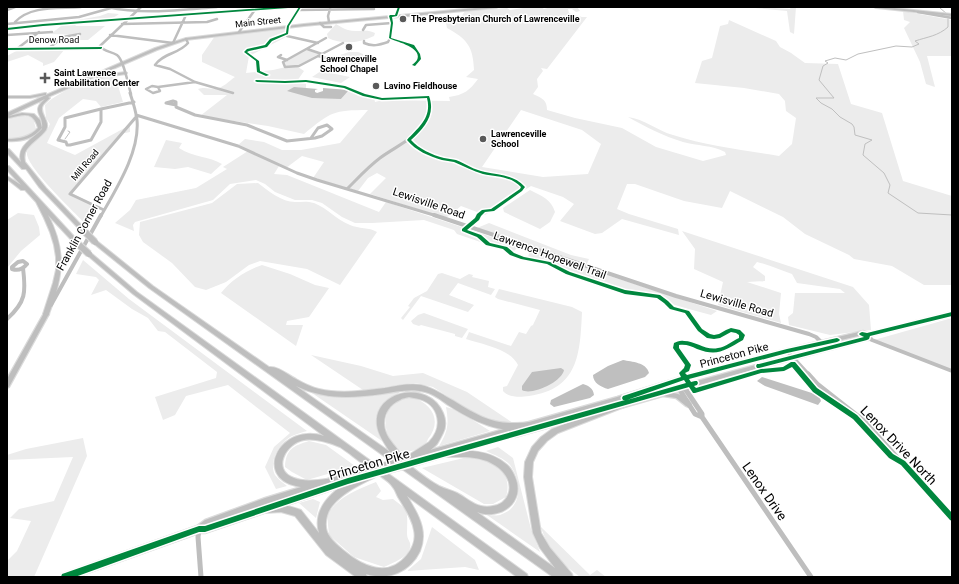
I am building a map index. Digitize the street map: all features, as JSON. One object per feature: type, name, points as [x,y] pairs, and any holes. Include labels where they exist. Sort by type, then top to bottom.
[{"type":"highway","name":"Main Street","points":[[122,64],[186,39],[288,26],[458,9],[496,7]]},
{"type":"highway","points":[[876,7],[910,9],[932,14],[948,15]]},
{"type":"highway","points":[[7,98],[35,96],[63,89],[122,64]]},
{"type":"highway","points":[[7,116],[63,89],[122,64]]},
{"type":"highway","points":[[89,79],[125,75]]},
{"type":"highway","points":[[44,189],[23,162],[22,154],[25,148],[45,127],[44,121],[39,113],[40,107],[49,98],[63,89]]},
{"type":"highway","points":[[7,98],[18,100],[21,103],[7,116]]},
{"type":"highway","points":[[7,116],[22,114],[33,115],[38,120],[40,126],[38,132],[30,136],[20,140],[7,140]]},
{"type":"highway","points":[[7,150],[95,242],[151,287],[406,464],[439,491],[561,577]]},
{"type":"highway","points":[[7,167],[88,254],[135,293],[524,577]]},
{"type":"highway","points":[[7,177],[37,200],[55,234],[59,260],[57,284],[46,314]]},
{"type":"highway","points":[[266,368],[276,371],[307,388],[330,394],[350,395],[410,387],[423,388],[434,392],[476,419],[489,424],[511,427],[531,425]]},
{"type":"highway","points":[[416,394],[429,400],[435,406],[440,415],[441,426],[429,454],[406,464],[389,444],[381,427],[382,414],[390,402],[400,397],[416,394]]},
{"type":"highway","points":[[569,577],[548,554],[537,533],[528,477],[531,456],[538,444],[555,430],[624,404]]},
{"type":"highway","points":[[327,483],[299,483],[288,480],[279,470],[279,458],[288,444],[302,437],[312,436],[342,444]]},
{"type":"highway","points":[[439,491],[448,492],[477,508],[490,511],[497,510],[506,505],[514,492],[514,482],[509,473],[496,461],[474,454],[447,454]]},
{"type":"highway","points":[[372,474],[348,481],[325,510],[322,521],[323,532],[333,547],[355,564],[372,573],[382,574],[395,571],[406,564],[414,554],[418,542],[416,524],[408,505],[395,483]]},
{"type":"highway","points":[[266,509],[282,508],[298,513],[329,552],[363,577]]},
{"type":"main road","name":"Franklin Corner Road","points":[[7,385],[46,314]]},
{"type":"main road","name":"Princeton Pike","points":[[372,474],[429,454],[617,400],[676,381],[822,342],[863,334],[867,335],[952,314]]},
{"type":"main road","name":"Princeton Pike","points":[[429,454],[447,454],[484,442],[681,387],[867,338],[867,335]]},
{"type":"main road","points":[[662,393],[678,396],[688,404]]},
{"type":"main road","name":"Princeton Pike","points":[[65,577],[199,529],[205,529],[348,481],[406,464]]},
{"type":"main road","name":"Princeton Pike","points":[[199,529],[204,524],[258,504],[327,483],[348,481]]},
{"type":"street","points":[[7,10],[15,7]]},
{"type":"street","points":[[15,22],[22,16],[36,11],[81,7]]},
{"type":"street","points":[[107,7],[137,10],[217,7]]},
{"type":"street","points":[[122,64],[117,55],[101,48],[100,44],[141,7]]},
{"type":"street","points":[[168,10],[172,7]]},
{"type":"street","points":[[239,32],[257,7]]},
{"type":"street","points":[[396,16],[399,7]]},
{"type":"street","points":[[7,24],[79,16],[111,8]]},
{"type":"street","points":[[319,44],[287,36],[288,26],[299,8],[356,10],[374,8],[375,18]]},
{"type":"street","points":[[329,22],[328,16],[330,8]]},
{"type":"street","points":[[914,11],[939,16],[948,15],[952,18]]},
{"type":"street","points":[[932,14],[939,16]]},
{"type":"street","points":[[110,35],[173,43],[186,15]]},
{"type":"street","points":[[364,41],[364,43],[369,46],[375,46],[388,42],[392,22],[390,16]]},
{"type":"street","points":[[122,24],[207,22],[217,20]]},
{"type":"street","points":[[363,30],[366,25],[392,22]]},
{"type":"street","points":[[320,23],[324,27],[331,27]]},
{"type":"street","points":[[17,48],[39,32]]},
{"type":"street","points":[[7,35],[52,32]]},
{"type":"street","points":[[49,48],[63,37],[80,34]]},
{"type":"street","points":[[310,42],[313,38]]},
{"type":"street","points":[[326,38],[319,44],[283,62],[285,66],[299,66],[343,43]]},
{"type":"street","points":[[390,38],[413,46],[419,54],[419,59],[414,65]]},
{"type":"street","points":[[186,39],[188,43],[187,46],[162,57],[157,60],[155,65],[170,69],[195,82],[233,93]]},
{"type":"street","name":"Denow Road","points":[[7,49],[101,48]]},
{"type":"street","points":[[307,49],[322,54]]},
{"type":"street","points":[[296,50],[302,52]]},
{"type":"street","points":[[281,55],[278,57],[287,60]]},
{"type":"street","points":[[318,56],[326,58],[326,62]]},
{"type":"street","name":"Franklin Corner Road","points":[[46,314],[121,179],[129,160],[136,136],[136,116],[134,102],[122,64]]},
{"type":"street","points":[[158,88],[160,91],[154,93],[146,89],[152,86],[158,88],[195,82]]},
{"type":"street","points":[[348,188],[380,158],[405,143],[421,128],[429,116],[430,102],[428,97]]},
{"type":"street","points":[[101,109],[103,120],[91,140],[67,145],[66,142],[58,140],[65,129],[64,118],[101,109],[134,102]]},
{"type":"street","points":[[176,105],[180,109],[198,116],[247,124],[287,141],[315,138],[322,136],[332,129],[327,125],[318,128],[311,138]]},
{"type":"street","name":"Lewisville Road","points":[[136,116],[228,142],[305,176],[429,213],[676,296],[809,334],[822,342],[827,348]]},
{"type":"street","name":"Mill Road","points":[[104,210],[70,194],[136,116]]},
{"type":"street","points":[[7,319],[18,309],[25,294],[22,268]]},
{"type":"street","points":[[867,335],[872,340],[952,371]]},
{"type":"street","name":"Lenox Drive North","points":[[788,351],[817,384],[864,420],[952,518]]},
{"type":"street","name":"Lenox Drive","points":[[676,381],[702,414],[702,418],[811,577]]},
{"type":"street","name":"Lenox Drive","points":[[681,387],[688,404],[695,414],[702,418]]},
{"type":"street","points":[[199,529],[198,537],[201,577]]},
{"type":"shaded area","points":[[530,7],[541,7],[544,9],[551,7],[577,7],[580,11],[576,12],[572,9],[568,9],[569,13],[587,17],[547,69],[541,68],[543,71],[537,79],[538,87],[533,94],[543,100],[546,104],[547,110],[575,118],[622,128],[656,147],[703,161],[726,155],[725,152],[715,148],[676,140],[628,117],[640,120],[667,133],[686,139],[779,156],[792,144],[796,118],[786,111],[785,101],[779,94],[744,88],[695,83],[702,61],[712,58],[720,26],[728,24],[729,20],[776,41],[780,47],[805,63],[838,64],[851,104],[882,113],[903,181],[952,196],[952,285],[924,285],[892,266],[854,259],[849,255],[805,234],[783,217],[730,191],[722,208],[684,201],[635,184],[627,184],[617,209],[678,229],[679,235],[622,219],[602,233],[595,234],[560,221],[574,204],[563,197],[531,186],[485,215],[461,206],[446,218],[370,194],[386,178],[377,173],[368,178],[358,191],[313,178],[324,162],[302,156],[286,168],[238,145],[245,139],[264,142],[282,150],[301,150],[340,143],[368,110],[347,111],[333,114],[320,121],[304,134],[268,126],[200,116],[227,95],[204,95],[198,89],[215,89],[223,86],[235,77],[202,62],[202,55],[215,36],[287,27],[286,37],[249,56],[246,73],[286,67],[284,62],[306,50],[321,54],[298,67],[304,71],[297,81],[306,81],[306,89],[294,87],[341,99],[349,90],[355,92],[358,96],[374,98],[375,102],[383,100],[450,101],[449,97],[459,95],[466,91],[478,79],[466,77],[474,70],[470,49],[468,44],[460,36],[447,28],[446,23],[461,17],[465,11],[507,8],[510,10]],"holes":[[[521,110],[582,130],[601,144],[588,174],[543,177],[482,167]]]},
{"type":"shaded area","points":[[791,7],[796,7],[794,34],[790,32],[787,11],[755,8],[790,9]]},
{"type":"shaded area","points":[[903,11],[952,20],[952,56],[927,56],[935,87],[926,84],[920,62],[904,28],[910,22],[904,20]]},
{"type":"shaded area","points":[[108,13],[119,14],[108,19],[85,21],[75,26],[105,26],[88,40],[72,40],[76,35],[51,34],[66,22],[100,16]]},
{"type":"shaded area","points":[[336,24],[351,31],[368,31],[375,33],[374,36],[357,42],[339,42],[328,38],[327,34]]},
{"type":"shaded area","points":[[65,49],[54,62],[43,66],[43,63],[28,55],[7,62],[7,56],[18,50]]},
{"type":"shaded area","points":[[349,52],[358,52],[363,54],[367,62],[353,65],[340,55]]},
{"type":"shaded area","points":[[321,71],[350,77],[341,83],[312,77]]},
{"type":"shaded area","points":[[115,76],[123,102],[101,107],[96,101],[83,99],[59,118],[47,143],[75,155],[130,125],[130,132],[120,134],[70,192],[99,207],[87,225],[42,178],[28,158],[27,152],[28,148],[45,132],[50,124],[46,118],[45,105],[49,101],[84,82],[97,78]]},
{"type":"shaded area","points":[[294,87],[318,89],[315,90],[317,93],[323,91],[323,88],[349,90],[341,99],[312,98],[287,91]]},
{"type":"shaded area","points":[[23,115],[33,118],[36,129],[25,137],[7,140],[7,119]]},
{"type":"shaded area","points":[[166,140],[182,143],[179,148],[222,164],[211,174],[188,167],[175,169],[154,167]]},
{"type":"shaded area","points":[[248,151],[279,166],[274,174],[287,175],[379,212],[386,202],[519,246],[514,251],[495,247],[457,234],[454,230],[424,220],[355,223],[342,217],[322,203],[312,200],[295,200],[275,192],[265,184],[256,180],[230,184],[213,200],[135,222],[133,225],[134,231],[115,223],[130,210],[136,200],[196,188],[227,169],[223,167]]},
{"type":"shaded area","points":[[258,183],[275,196],[290,202],[314,203],[345,223],[371,229],[377,232],[340,285],[307,269],[260,261],[249,265],[226,282],[206,290],[195,287],[172,263],[143,242],[139,235],[140,222],[212,203],[237,184]]},
{"type":"shaded area","points":[[530,190],[548,201],[555,212],[550,222],[540,229],[504,212],[503,208]]},
{"type":"shaded area","points":[[18,213],[34,215],[39,227],[40,235],[21,251],[7,268],[7,220]]},
{"type":"shaded area","points":[[489,223],[571,255],[589,259],[586,266],[477,228]]},
{"type":"shaded area","points":[[682,231],[853,287],[869,305],[871,330],[830,335],[789,325],[788,317],[793,313],[795,293],[845,293],[840,289],[797,283],[792,274],[757,262],[753,267],[765,276],[765,281],[747,282],[781,293],[779,314],[781,323],[718,305],[723,282],[694,269],[695,249]]},
{"type":"shaded area","points":[[530,250],[717,311],[711,315],[619,288],[528,257]]},
{"type":"shaded area","points":[[83,260],[129,299],[307,431],[292,436],[283,443],[276,453],[273,470],[275,475],[287,486],[276,489],[265,467],[274,447],[290,433],[228,385],[186,396],[175,415],[163,420],[155,397],[216,378],[217,372],[165,332],[158,331],[148,318],[132,309],[106,290],[91,295],[99,280],[96,277],[76,274]]},
{"type":"shaded area","points":[[262,265],[290,274],[315,285],[329,288],[309,317],[287,321],[286,325],[303,325],[296,346],[221,293],[240,276]]},
{"type":"shaded area","points":[[442,273],[460,279],[469,274],[473,275],[472,277],[489,281],[488,287],[495,289],[491,295],[458,283],[449,295],[474,305],[468,312],[421,296],[403,320],[401,318],[410,307],[408,306],[414,298],[427,291],[438,274]]},
{"type":"shaded area","points":[[499,289],[572,307],[582,312],[578,355],[574,367],[558,386],[546,392],[529,396],[519,397],[508,395],[503,391],[503,387],[507,386],[518,365],[514,359],[495,348],[466,339],[469,332],[511,346],[519,332],[526,334],[533,325],[540,310],[498,299],[495,297]]},
{"type":"shaded area","points":[[424,313],[468,329],[462,338],[455,336],[455,334],[413,324],[411,321],[418,315]]},
{"type":"shaded area","points":[[952,318],[952,370],[874,340]]},
{"type":"shaded area","points":[[311,355],[361,366],[393,376],[423,373],[467,392],[513,423],[496,422],[478,416],[433,387],[416,383],[363,390]]},
{"type":"shaded area","points":[[623,360],[642,365],[649,373],[645,377],[608,389],[600,386],[594,380],[593,375],[608,366]]},
{"type":"shaded area","points":[[561,368],[564,370],[562,375],[546,387],[532,391],[522,390],[522,386],[532,372]]},
{"type":"shaded area","points":[[762,377],[815,394],[819,396],[821,401],[818,405],[765,386],[757,381]]},
{"type":"shaded area","points":[[583,384],[593,391],[594,395],[590,398],[554,407],[550,404],[551,400]]},
{"type":"shaded area","points":[[400,391],[384,403],[379,413],[378,424],[382,441],[312,393],[339,397]]},
{"type":"shaded area","points":[[413,397],[426,404],[435,420],[432,432],[423,446],[404,453],[395,446],[390,438],[386,429],[386,420],[388,412],[393,404],[401,399]]},
{"type":"shaded area","points":[[446,407],[457,410],[490,431],[439,446],[447,427]]},
{"type":"shaded area","points":[[83,438],[87,456],[34,577],[7,577],[7,561],[17,551],[31,521],[10,518],[19,509],[54,501],[73,457],[7,460],[7,455],[26,449]]},
{"type":"shaded area","points":[[309,441],[326,445],[355,466],[307,480],[285,467],[287,456],[291,449]]},
{"type":"shaded area","points":[[498,447],[513,458],[531,529],[540,552],[487,515],[499,515],[508,511],[513,506],[518,493],[517,479],[510,465],[486,451]]},
{"type":"shaded area","points":[[468,457],[476,458],[492,464],[503,473],[507,479],[508,487],[506,497],[493,504],[484,504],[422,468]]},
{"type":"shaded area","points":[[376,482],[381,491],[376,497],[383,500],[393,499],[406,509],[407,535],[410,543],[408,552],[402,558],[384,567],[354,557],[329,535],[327,514],[343,498]]},
{"type":"shaded area","points":[[313,499],[320,502],[316,518],[299,503]]},
{"type":"shaded area","points":[[540,526],[590,575],[597,570],[606,577],[580,577],[553,556]]},
{"type":"shaded area","points":[[432,527],[475,560],[479,570],[465,567],[407,571],[421,559]]},
{"type":"waterway","points":[[941,7],[940,8],[947,14]]},
{"type":"waterway","points":[[948,19],[948,27],[932,36],[915,41],[919,44],[912,47],[896,46],[858,54],[846,60],[835,58],[825,61],[828,63],[823,66],[819,80],[834,98],[816,98],[821,103],[832,109],[840,117],[852,124],[855,135],[872,140],[865,144],[863,155],[884,173],[890,185],[888,193],[918,213],[952,215]]},
{"type":"waterway","points":[[65,139],[70,132],[68,131]]},
{"type":"cycle path","points":[[7,29],[288,7]]},
{"type":"cycle path","points":[[267,75],[258,71],[257,61],[245,52],[266,46],[271,40],[287,33],[288,26],[300,7]]},
{"type":"cycle path","points":[[399,7],[396,16],[390,16],[392,23],[390,38],[413,46],[419,54],[419,59],[414,65]]},
{"type":"cycle path","points":[[7,49],[101,48]]},
{"type":"cycle path","name":"Lawrence Hopewell Trail","points":[[257,81],[306,81],[345,87],[364,95],[382,99],[428,97],[430,104],[428,116],[426,121],[409,140],[412,144],[433,156],[455,161],[480,172],[510,178],[515,180],[523,187],[521,190],[492,210],[484,211],[464,230],[479,236],[488,244],[505,248],[512,254],[523,258],[548,263],[568,273],[625,292],[658,296],[672,308],[687,312],[696,326],[704,334],[709,336],[720,336],[731,330],[738,331],[742,335],[741,339],[717,351],[709,351],[686,343],[676,344],[676,348],[688,365],[687,369],[682,373],[695,391],[761,371],[784,369],[793,364],[815,390],[855,417],[891,456],[903,463],[952,518]]},
{"type":"cycle path","points":[[862,334],[867,335],[952,314]]},
{"type":"cycle path","points":[[759,366],[867,338],[867,335]]},
{"type":"cycle path","points":[[625,398],[687,377],[787,351],[837,340]]},
{"type":"cycle path","points":[[65,577],[199,529],[205,529],[348,481],[695,383]]},
{"type":"place","name":"The Presbyterian Church of Lawrenceville","points":[[403,19]]},
{"type":"place","name":"Lawrenceville School Chapel","points":[[349,47]]},
{"type":"place","name":"Saint Lawrence Rehabilitation Center","points":[[45,78]]},
{"type":"place","name":"Lavino Fieldhouse","points":[[376,86]]},
{"type":"place","name":"Lawrenceville School","points":[[483,139]]}]
